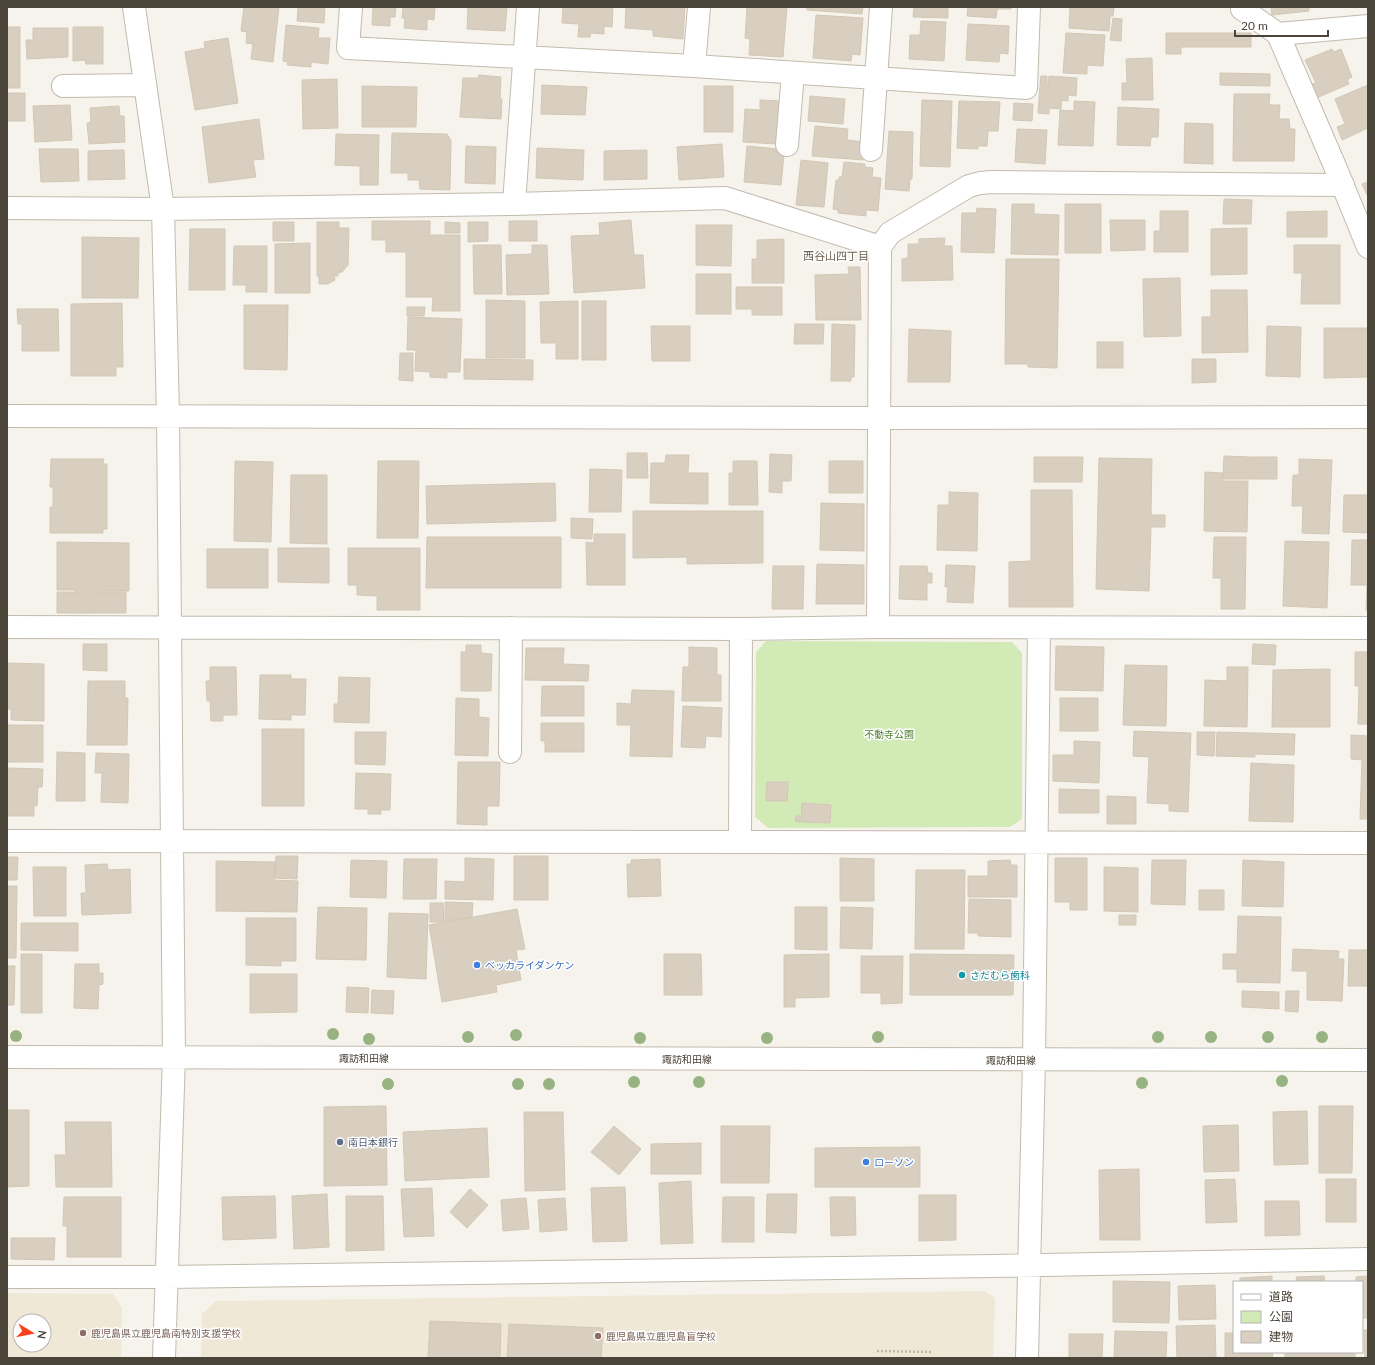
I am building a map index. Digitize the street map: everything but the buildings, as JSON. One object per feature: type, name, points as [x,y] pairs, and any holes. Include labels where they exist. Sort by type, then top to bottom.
[{"type":"street","points":[[134,7],[163,209],[168,416],[174,1057],[164,1358]]},
{"type":"street","points":[[351,7],[348,48],[694,66],[1026,88],[1029,7]]},
{"type":"street","points":[[514,204],[528,7]]},
{"type":"street","points":[[694,66],[699,7]]},
{"type":"street","points":[[871,150],[881,7]]},
{"type":"street","points":[[1242,7],[1242,9],[1278,34],[1368,247]]},
{"type":"street","points":[[1278,34],[1368,26]]},
{"type":"street","points":[[787,145],[793,73]]},
{"type":"street","points":[[63,86],[145,85]]},
{"type":"street","points":[[878,628],[880,248],[890,233],[969,186],[980,183],[1343,185]]},
{"type":"street","points":[[7,208],[163,209],[514,204],[725,198],[880,248]]},
{"type":"street","points":[[7,416],[878,418],[1368,417]]},
{"type":"street","points":[[7,627],[742,629],[1368,628]]},
{"type":"street","points":[[510,752],[512,628]]},
{"type":"street","points":[[1027,1358],[1034,1060],[1039,628]]},
{"type":"street","points":[[740,842],[742,629]]},
{"type":"street","points":[[7,840],[1368,843]]},
{"type":"street","name":"諏訪和田線","points":[[7,1057],[1368,1060]]},
{"type":"street","points":[[7,1277],[167,1277],[1368,1259]]},
{"type":"path","points":[[877,1351],[933,1352]]},
{"type":"shaded area","name":"鹿児島県立鹿児島盲学校","points":[[985,1291],[995,1298],[993,1358],[201,1358],[202,1314],[216,1301]]},
{"type":"shaded area","name":"鹿児島県立鹿児島南特別支援学校","points":[[7,1293],[113,1294],[122,1308],[121,1358],[7,1358]]},
{"type":"green space","name":"不動寺公園","points":[[766,641],[1012,642],[1022,653],[1022,819],[1010,827],[768,828],[755,817],[756,652]]},
{"type":"place","name":"ベッカライダンケン","points":[[477,965]]},
{"type":"place","name":"さだむら歯科","points":[[962,975]]},
{"type":"place","name":"南日本銀行","points":[[340,1142]]},
{"type":"place","name":"ローソン","points":[[866,1162]]},
{"type":"place","name":"鹿児島県立鹿児島南特別支援学校","points":[[83,1333]]},
{"type":"place","name":"鹿児島県立鹿児島盲学校","points":[[598,1336]]},
{"type":"district","name":"西谷山四丁目","points":[[836,255]]}]
